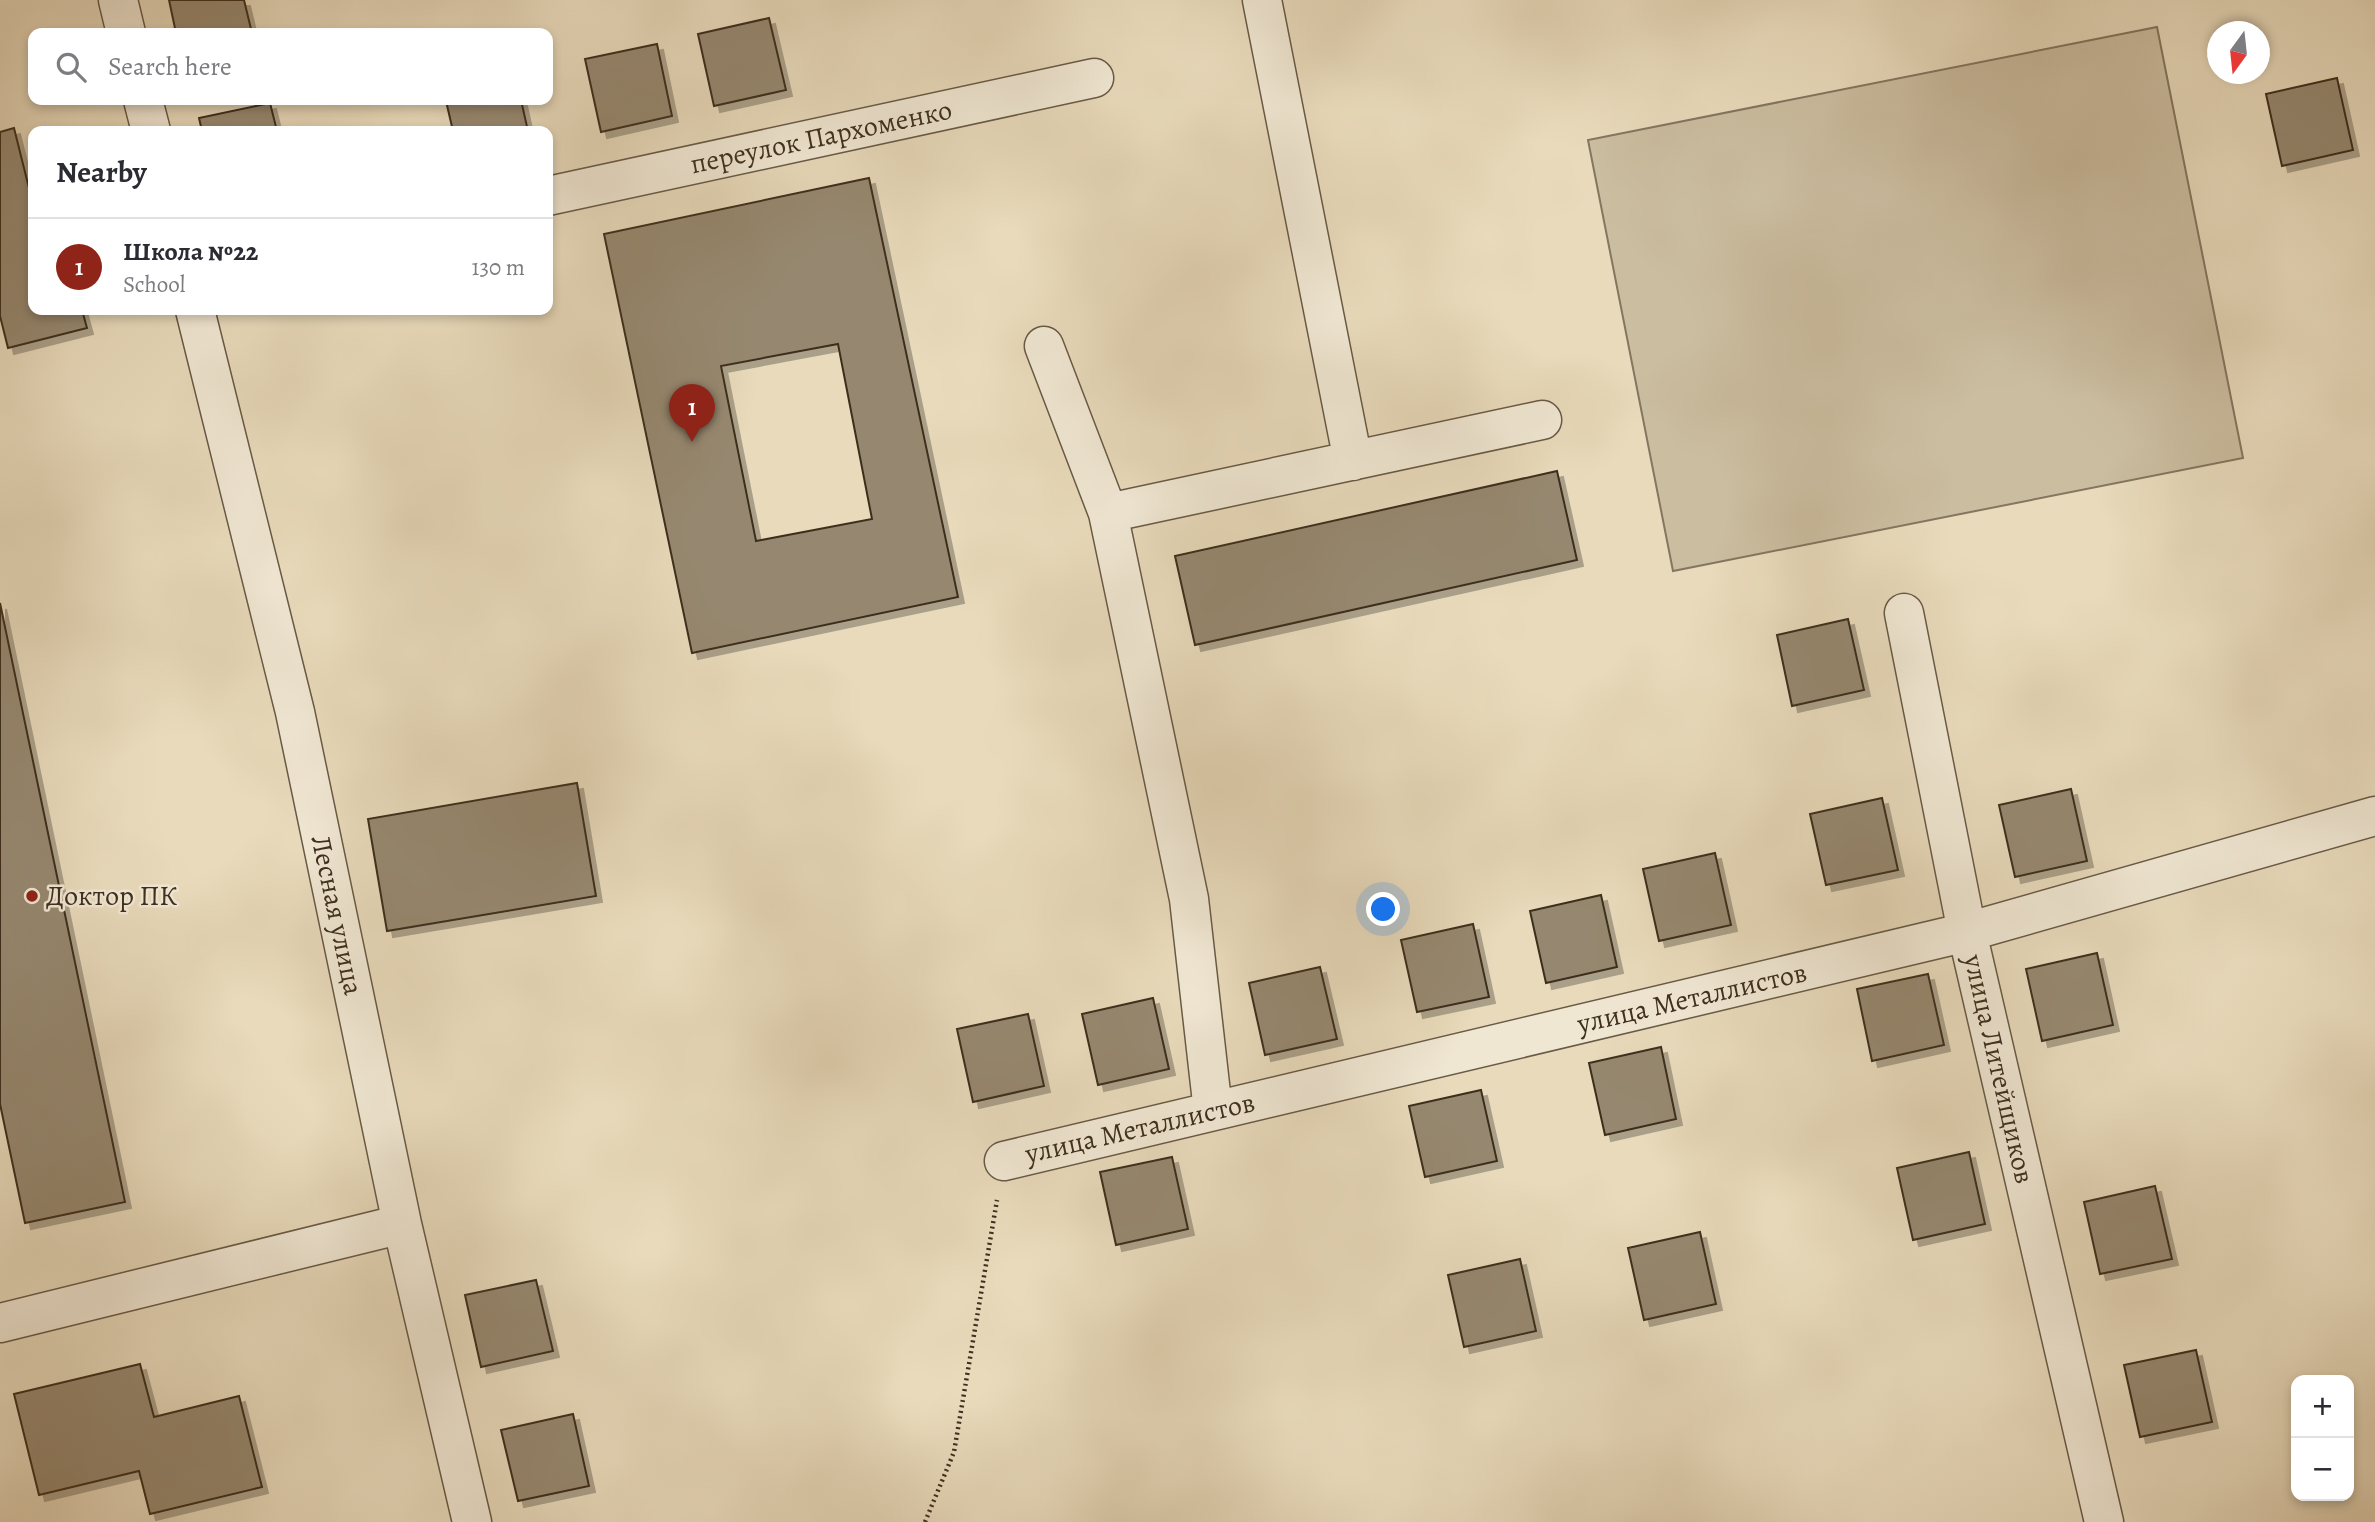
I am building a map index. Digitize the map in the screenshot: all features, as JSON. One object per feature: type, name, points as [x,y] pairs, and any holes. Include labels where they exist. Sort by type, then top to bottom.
[{"type":"street","points":[[118,0],[126,28]]},
{"type":"street","points":[[1262,0],[1353,461]]},
{"type":"street","name":"переулок Пархоменко","points":[[553,195],[1094,78]]},
{"type":"street","points":[[144,105],[150,126]]},
{"type":"street","name":"Лесная улица","points":[[196,315],[295,712],[402,1224],[472,1522]]},
{"type":"street","points":[[1044,346],[1108,513],[1189,899],[1213,1111]]},
{"type":"street","points":[[1108,513],[1542,421]]},
{"type":"street","name":"улица Литейщиков","points":[[1904,613],[1967,932],[2104,1522]]},
{"type":"street","name":"улица Металлистов","points":[[1004,1161],[1967,932],[2375,817]]},
{"type":"street","points":[[0,1324],[402,1224]]},
{"type":"path","points":[[925,1522],[954,1452],[1004,1161]]},
{"type":"shaded area","points":[[2157,27],[2243,458],[1673,571],[1588,140]]},
{"type":"building","points":[[169,0],[244,0],[251,28],[175,28]]},
{"type":"building","points":[[769,18],[786,90],[714,106],[698,34]]},
{"type":"building","points":[[657,44],[672,116],[601,132],[585,59]]},
{"type":"building","points":[[2337,78],[2353,150],[2282,166],[2266,94]]},
{"type":"building","points":[[270,105],[276,126],[201,126],[199,118]]},
{"type":"building","points":[[447,105],[522,105],[527,126],[452,126]]},
{"type":"building","points":[[14,128],[28,184],[28,315],[83,315],[87,328],[8,348],[0,316],[0,132]]},
{"type":"building","points":[[869,178],[958,597],[692,653],[604,234]],"holes":[[[838,344],[872,519],[756,541],[721,366]]]},
{"type":"building","points":[[1557,471],[1577,560],[1195,645],[1175,556]]},
{"type":"building","points":[[0,603],[125,1202],[25,1223],[0,1104]]},
{"type":"building","points":[[1848,619],[1864,690],[1792,706],[1777,635]]},
{"type":"building","points":[[577,783],[596,896],[387,931],[368,819]]},
{"type":"building","points":[[2071,789],[2087,861],[2015,877],[1999,805]]},
{"type":"building","points":[[1882,798],[1898,870],[1826,885],[1810,814]]},
{"type":"building","points":[[1715,853],[1731,925],[1659,941],[1643,869]]},
{"type":"building","points":[[1601,895],[1617,967],[1546,983],[1530,911]]},
{"type":"building","points":[[1473,924],[1489,997],[1417,1012],[1401,940]]},
{"type":"building","points":[[2097,953],[2113,1025],[2042,1041],[2026,969]]},
{"type":"building","points":[[1320,967],[1337,1039],[1265,1055],[1249,983]]},
{"type":"building","points":[[1928,974],[1944,1045],[1872,1061],[1857,989]]},
{"type":"building","points":[[1153,998],[1169,1069],[1098,1085],[1082,1014]]},
{"type":"building","points":[[1028,1014],[1044,1086],[973,1102],[957,1029]]},
{"type":"building","points":[[1661,1047],[1676,1119],[1605,1135],[1589,1063]]},
{"type":"building","points":[[1481,1090],[1497,1161],[1425,1177],[1409,1106]]},
{"type":"building","points":[[1969,1152],[1985,1224],[1913,1240],[1897,1168]]},
{"type":"building","points":[[1172,1157],[1188,1229],[1116,1245],[1100,1172]]},
{"type":"building","points":[[2155,1186],[2172,1259],[2100,1274],[2084,1202]]},
{"type":"building","points":[[1700,1232],[1716,1304],[1644,1320],[1628,1248]]},
{"type":"building","points":[[1520,1259],[1536,1331],[1464,1347],[1448,1275]]},
{"type":"building","points":[[536,1280],[553,1351],[481,1367],[465,1295]]},
{"type":"building","points":[[2196,1350],[2212,1422],[2140,1437],[2124,1365]]},
{"type":"building","points":[[140,1364],[154,1417],[239,1396],[262,1487],[150,1514],[139,1471],[39,1495],[14,1394]]},
{"type":"building","points":[[573,1414],[589,1486],[518,1501],[501,1430]]},
{"type":"place","name":"Школа №22","points":[[692,442]]},
{"type":"place","name":"Доктор ПК","points":[[32,896]]}]
